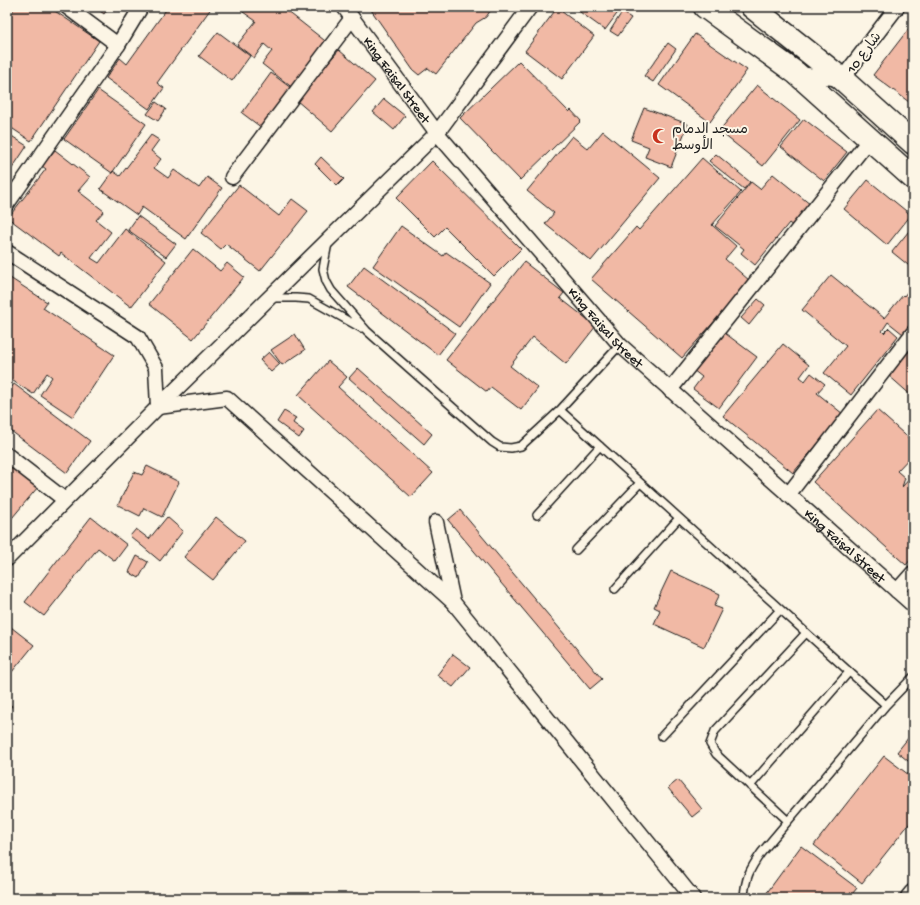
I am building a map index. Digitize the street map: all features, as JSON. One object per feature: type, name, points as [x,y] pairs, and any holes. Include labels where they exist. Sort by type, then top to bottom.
[{"type":"main road","points":[[705,7],[796,73],[913,178]]},
{"type":"main road","points":[[752,7],[842,79],[913,143]]},
{"type":"street","points":[[67,7],[118,45]]},
{"type":"street","points":[[7,204],[118,45],[141,7]]},
{"type":"street","points":[[7,559],[158,407],[437,133],[530,7]]},
{"type":"street","name":"شارع 10","points":[[796,73],[842,79],[897,7]]},
{"type":"street","points":[[232,177],[348,12]]},
{"type":"street","name":"King Faisal Street","points":[[348,12],[437,133],[620,345],[913,605]]},
{"type":"street","points":[[670,390],[870,139]]},
{"type":"street","points":[[7,252],[138,337],[156,368],[158,407]]},
{"type":"street","points":[[788,495],[913,333]]},
{"type":"street","points":[[158,407],[227,398],[453,602],[693,898]]},
{"type":"street","points":[[7,455],[65,500]]},
{"type":"street","points":[[436,522],[453,602]]},
{"type":"street","points":[[898,591],[913,573]]},
{"type":"street","points":[[910,898],[913,893]]},
{"type":"lane","points":[[329,239],[323,269],[326,281],[332,290],[367,331],[492,442],[500,447],[511,448],[521,446],[560,410],[620,345]]},
{"type":"lane","points":[[269,298],[309,299],[367,331]]},
{"type":"lane","points":[[560,410],[886,705]]},
{"type":"lane","points":[[537,515],[600,446]]},
{"type":"lane","points":[[576,550],[640,483]]},
{"type":"lane","points":[[615,589],[679,518]]},
{"type":"lane","points":[[662,736],[780,610]]},
{"type":"lane","points":[[788,820],[716,754],[710,744],[715,731],[806,633]]},
{"type":"lane","points":[[750,786],[849,672]]},
{"type":"lane","points":[[744,898],[744,886],[749,871],[761,853],[886,705],[913,677]]},
{"type":"building","points":[[7,7],[13,7],[7,15]]},
{"type":"building","points":[[15,7],[49,7],[99,41],[31,141],[7,125],[7,19]]},
{"type":"building","points":[[95,7],[109,7],[104,14]]},
{"type":"building","points":[[168,7],[212,7],[157,83],[164,88],[149,109],[106,78],[120,58],[127,64]]},
{"type":"building","points":[[247,7],[282,7],[329,44],[294,89],[262,64],[272,51],[264,44],[254,58],[237,45],[256,21],[243,12]]},
{"type":"building","points":[[369,7],[493,7],[486,17],[476,23],[436,74],[428,68],[419,75],[413,70]]},
{"type":"building","points":[[573,7],[622,7],[605,30]]},
{"type":"building","points":[[557,8],[594,36],[562,79],[525,51]]},
{"type":"building","points":[[622,12],[631,18],[618,36],[610,31]]},
{"type":"building","points":[[913,23],[913,105],[873,75]]},
{"type":"building","points":[[218,32],[250,56],[232,81],[199,56]]},
{"type":"building","points":[[695,34],[747,70],[710,122],[659,85]]},
{"type":"building","points":[[668,43],[676,49],[653,82],[644,76]]},
{"type":"building","points":[[339,50],[375,81],[332,131],[296,100]]},
{"type":"building","points":[[519,61],[569,112],[571,110],[581,121],[520,180],[460,118]]},
{"type":"building","points":[[271,73],[291,88],[262,128],[242,113]]},
{"type":"building","points":[[757,85],[800,120],[763,166],[719,131]]},
{"type":"building","points":[[98,90],[146,124],[112,173],[64,139]]},
{"type":"building","points":[[384,99],[405,116],[394,130],[373,112]]},
{"type":"building","points":[[156,102],[166,109],[158,121],[147,114]]},
{"type":"building","points":[[644,108],[688,124],[671,167],[645,157],[649,147],[631,140]]},
{"type":"building","points":[[804,119],[847,152],[824,181],[781,147]]},
{"type":"building","points":[[603,131],[660,178],[591,261],[545,224],[554,213],[527,191],[572,136],[588,149]]},
{"type":"building","points":[[7,133],[27,146],[7,176]]},
{"type":"building","points":[[151,135],[159,140],[151,151],[161,159],[154,168],[168,178],[174,170],[199,188],[207,177],[222,188],[186,239],[142,207],[137,215],[100,189],[113,171],[120,176]]},
{"type":"building","points":[[55,150],[90,177],[78,191],[104,211],[96,220],[111,232],[91,258],[99,263],[125,229],[166,261],[131,307],[61,253],[59,256],[8,218],[46,169],[42,166]]},
{"type":"building","points":[[716,154],[750,182],[744,189],[709,161]]},
{"type":"building","points":[[321,157],[344,179],[337,186],[315,164]]},
{"type":"building","points":[[702,158],[741,192],[712,225],[736,246],[725,259],[750,281],[682,358],[591,279],[636,227],[639,230]]},
{"type":"building","points":[[432,161],[521,249],[494,276],[445,227],[435,237],[396,198]]},
{"type":"building","points":[[773,174],[811,205],[794,227],[789,223],[755,265],[741,253],[744,249],[715,226],[751,182],[760,189]]},
{"type":"building","points":[[868,180],[911,215],[887,245],[844,209]]},
{"type":"building","points":[[239,185],[279,216],[292,199],[308,211],[260,271],[226,244],[221,249],[201,233]]},
{"type":"building","points":[[138,216],[176,244],[166,257],[128,230]]},
{"type":"building","points":[[401,226],[443,256],[446,252],[490,283],[459,327],[373,266]]},
{"type":"building","points":[[913,226],[913,269],[892,252]]},
{"type":"building","points":[[193,249],[220,271],[227,263],[244,277],[193,339],[149,304]]},
{"type":"building","points":[[524,262],[564,293],[560,298],[596,326],[566,364],[533,337],[510,366],[538,388],[521,410],[491,387],[487,392],[446,360]]},
{"type":"building","points":[[364,266],[455,333],[438,355],[348,287]]},
{"type":"building","points":[[831,275],[884,318],[913,285],[913,321],[903,334],[888,322],[882,331],[884,333],[889,328],[898,336],[851,395],[824,373],[846,346],[802,310]]},
{"type":"building","points":[[7,276],[47,302],[43,308],[114,355],[73,417],[40,395],[52,377],[47,373],[33,394],[7,377]]},
{"type":"building","points":[[758,299],[765,305],[749,325],[741,318]]},
{"type":"building","points":[[722,331],[757,357],[719,408],[693,389],[702,377],[693,370]]},
{"type":"building","points":[[295,334],[305,350],[282,365],[271,350]]},
{"type":"building","points":[[783,344],[809,365],[800,377],[805,381],[811,373],[825,384],[817,393],[843,414],[793,473],[723,416]]},
{"type":"building","points":[[913,345],[913,397],[887,374]]},
{"type":"building","points":[[269,352],[280,364],[271,372],[260,360]]},
{"type":"building","points":[[328,361],[347,377],[338,387],[433,473],[411,497],[298,395]]},
{"type":"building","points":[[358,368],[432,434],[424,444],[349,378]]},
{"type":"building","points":[[14,384],[90,441],[67,473],[7,428],[7,394]]},
{"type":"building","points":[[877,410],[913,442],[913,454],[897,471],[905,478],[902,487],[913,475],[913,557],[906,565],[813,482]]},
{"type":"building","points":[[284,411],[296,418],[293,423],[304,431],[299,438],[277,422]]},
{"type":"building","points":[[7,461],[38,487],[7,524]]},
{"type":"building","points":[[147,466],[179,482],[162,517],[144,508],[140,516],[118,505],[134,472],[142,475]]},
{"type":"building","points":[[460,510],[602,679],[590,689],[448,520]]},
{"type":"building","points":[[91,517],[127,545],[115,561],[98,548],[44,616],[25,602]]},
{"type":"building","points":[[167,517],[183,531],[160,561],[130,536],[136,529],[149,539]]},
{"type":"building","points":[[216,517],[245,541],[213,580],[184,557]]},
{"type":"building","points":[[137,556],[148,562],[139,578],[129,572]]},
{"type":"building","points":[[671,571],[720,594],[714,606],[722,609],[704,647],[654,624],[660,610],[654,607]]},
{"type":"building","points":[[7,624],[34,645],[7,678]]},
{"type":"building","points":[[453,654],[470,667],[453,687],[437,675]]},
{"type":"building","points":[[7,702],[12,706],[7,712]]},
{"type":"building","points":[[913,732],[913,765],[897,752]]},
{"type":"building","points":[[884,756],[913,778],[913,819],[862,883],[814,845]]},
{"type":"building","points":[[678,780],[702,809],[692,817],[668,788]]},
{"type":"building","points":[[801,846],[857,888],[849,898],[763,898]]},
{"type":"place","name":"مسجد الدمام الأوسط","points":[[660,136]]}]
